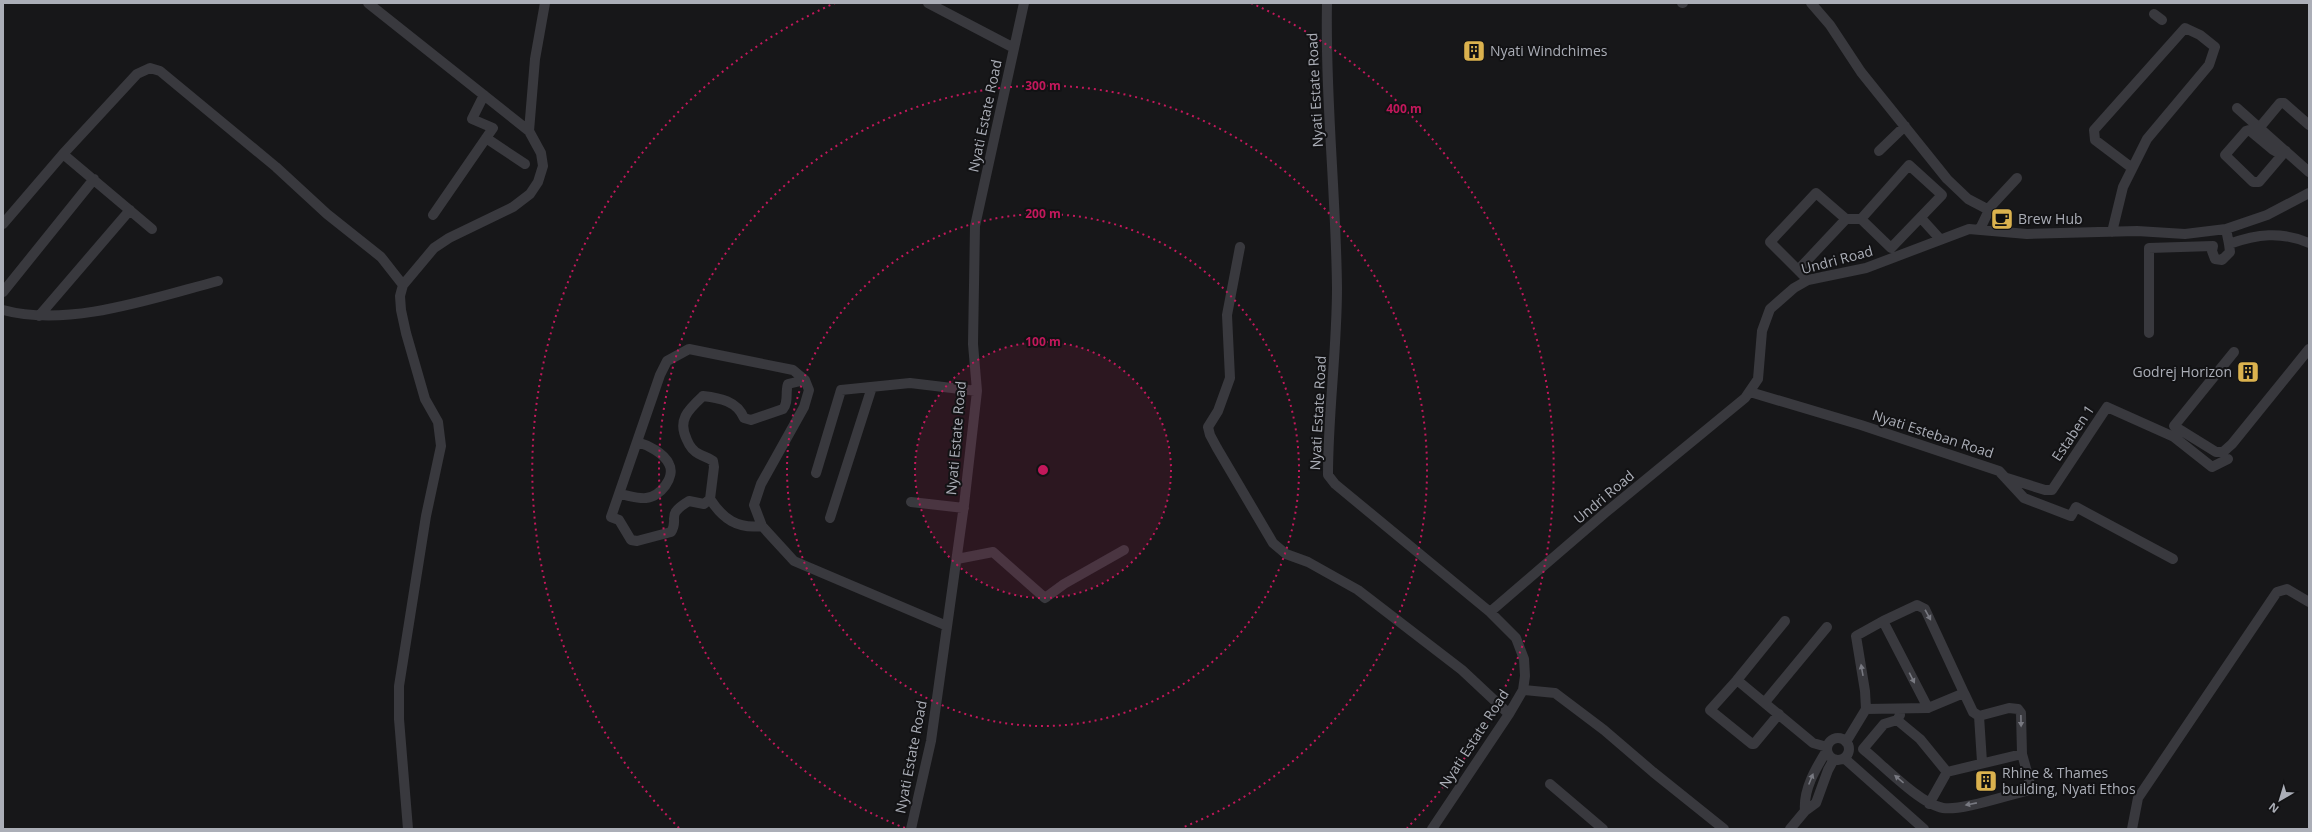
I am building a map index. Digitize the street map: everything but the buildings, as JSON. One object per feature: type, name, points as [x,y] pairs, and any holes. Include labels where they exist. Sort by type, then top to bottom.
[{"type":"street","points":[[368,3],[529,131],[541,153],[543,166],[538,182],[530,194],[512,207],[448,238],[434,248],[402,285],[401,310],[406,333],[425,399],[438,422],[441,446],[426,516],[399,686],[399,719],[408,829]]},
{"type":"street","points":[[529,131],[535,59],[545,3]]},
{"type":"street","points":[[928,3],[1014,48]]},
{"type":"street","name":"Nyati Estate Road","points":[[911,829],[931,741],[964,508],[977,391],[973,344],[975,226],[1024,3]]},
{"type":"street","name":"Nyati Estate Road","points":[[1326,3],[1327,95],[1332,156],[1337,287],[1328,476],[1335,484],[1490,612],[1516,638],[1524,659],[1525,676],[1523,690],[1509,714],[1432,829]]},
{"type":"street","points":[[1811,3],[1832,28],[1861,72],[1947,179],[1968,199],[1989,210]]},
{"type":"street","points":[[2112,232],[2118,201],[2132,168],[2148,139],[2209,65],[2215,47],[2200,35],[2185,28],[2094,130],[2095,140],[2132,168]]},
{"type":"street","points":[[3,224],[137,74],[150,68],[160,71],[276,167],[327,214],[381,257],[402,285]]},
{"type":"street","points":[[432,215],[493,128],[472,119],[484,95]]},
{"type":"street","points":[[2260,127],[2280,103],[2284,103],[2309,125]]},
{"type":"street","points":[[2237,108],[2260,127],[2284,153]]},
{"type":"street","points":[[1879,151],[1905,126]]},
{"type":"street","points":[[2284,153],[2259,182],[2253,182],[2225,154],[2246,130],[2249,130],[2273,150],[2284,153],[2307,166]]},
{"type":"street","points":[[486,138],[525,164]]},
{"type":"street","points":[[64,154],[152,229]]},
{"type":"street","points":[[1808,280],[1799,269],[1770,242],[1816,193],[1846,219],[1861,219],[1892,248],[1942,195],[1909,165],[1861,219]]},
{"type":"street","points":[[1980,229],[1989,210],[2017,178]]},
{"type":"street","points":[[3,292],[94,179]]},
{"type":"street","name":"Undri Road","points":[[1490,612],[1750,392],[1758,379],[1762,331],[1770,309],[1794,288],[1808,280],[1866,268],[1969,229],[2027,234],[2112,232],[2185,234],[2226,229],[2267,215],[2309,193]]},
{"type":"street","points":[[39,316],[130,210]]},
{"type":"street","points":[[1920,218],[1940,239]]},
{"type":"street","points":[[1799,269],[1846,219]]},
{"type":"street","points":[[2210,230],[2213,246],[2212,252],[2215,259],[2222,260],[2230,252],[2226,229]]},
{"type":"street","points":[[2229,244],[2247,238],[2281,234],[2309,243]]},
{"type":"street","points":[[2149,333],[2150,248],[2213,246]]},
{"type":"street","points":[[1240,247],[1227,315],[1230,378],[1218,411],[1208,426],[1210,435],[1217,448],[1273,543],[1286,554],[1308,562],[1358,590],[1462,670],[1509,714]]},
{"type":"street","points":[[3,310],[39,316],[59,316],[124,306],[218,281]]},
{"type":"street","points":[[710,499],[704,504],[689,501],[676,511],[672,518],[673,526],[671,532],[637,541],[631,540],[619,520],[611,517],[660,375],[667,361],[689,348],[793,370],[805,380],[809,390],[804,407],[761,484],[754,505],[762,526],[794,561],[947,626]]},
{"type":"street","points":[[2234,352],[2174,426],[2216,452],[2223,452],[2232,444],[2309,349]]},
{"type":"street","points":[[762,526],[741,526],[730,522],[718,512],[710,499],[714,466],[713,461],[709,457],[698,454],[690,447],[682,428],[684,419],[703,396],[734,402],[740,409],[744,418],[751,420],[783,409],[787,403],[786,390],[788,384],[805,380]]},
{"type":"street","points":[[816,473],[841,390],[910,383],[977,391]]},
{"type":"street","points":[[830,518],[872,387]]},
{"type":"street","name":"Nyati Esteban Road","points":[[1750,392],[1860,425],[1999,471],[2024,498],[2071,516],[2076,507],[2173,559]]},
{"type":"street","name":"Estaben 1","points":[[2005,478],[2045,490],[2052,490],[2107,407],[2174,437],[2212,467],[2228,459]]},
{"type":"street","points":[[619,494],[647,498],[657,494],[664,487],[671,473],[670,465],[665,459],[654,450],[637,442]]},
{"type":"street","points":[[911,502],[964,508]]},
{"type":"street","points":[[957,559],[993,552],[1045,598],[1064,584],[1124,550]]},
{"type":"street","points":[[2132,829],[2138,798],[2277,592],[2287,589],[2309,602]]},
{"type":"street","points":[[1846,742],[1866,709],[1865,691],[1856,636],[1917,605],[1925,609],[1973,712],[1979,716],[2009,708],[2018,709],[2021,713],[2022,754],[2029,778],[2030,790],[2006,797],[1950,808],[1929,804],[1863,749],[1884,724],[1897,720],[1905,709]]},
{"type":"street","points":[[1779,714],[1754,744],[1752,744],[1710,710],[1737,680],[1785,621]]},
{"type":"street","points":[[1883,621],[1928,708]]},
{"type":"street","points":[[1765,702],[1827,627]]},
{"type":"street","points":[[1737,680],[1813,743],[1827,748],[1924,829]]},
{"type":"street","points":[[1523,690],[1555,693],[1604,730],[1653,772],[1724,829]]},
{"type":"street","points":[[1866,709],[1928,708],[1964,693]]},
{"type":"street","points":[[1979,716],[1982,762]]},
{"type":"street","points":[[1897,720],[1920,738],[1947,772]]},
{"type":"street","points":[[1790,829],[1806,811],[1816,803],[1828,770],[1849,749],[1846,742],[1841,738],[1834,739],[1816,767],[1804,798],[1806,811]]},
{"type":"street","points":[[1929,804],[1947,772],[1982,762],[2022,754]]},
{"type":"street","points":[[1550,784],[1603,829]]},
{"type":"place","name":"Nyati Windchimes","points":[[1474,51]]},
{"type":"place","name":"Brew Hub","points":[[2002,219]]},
{"type":"place","name":"Godrej Horizon","points":[[2248,372]]},
{"type":"place","name":"Rhine & Thames building, Nyati Ethos","points":[[1986,781]]}]
